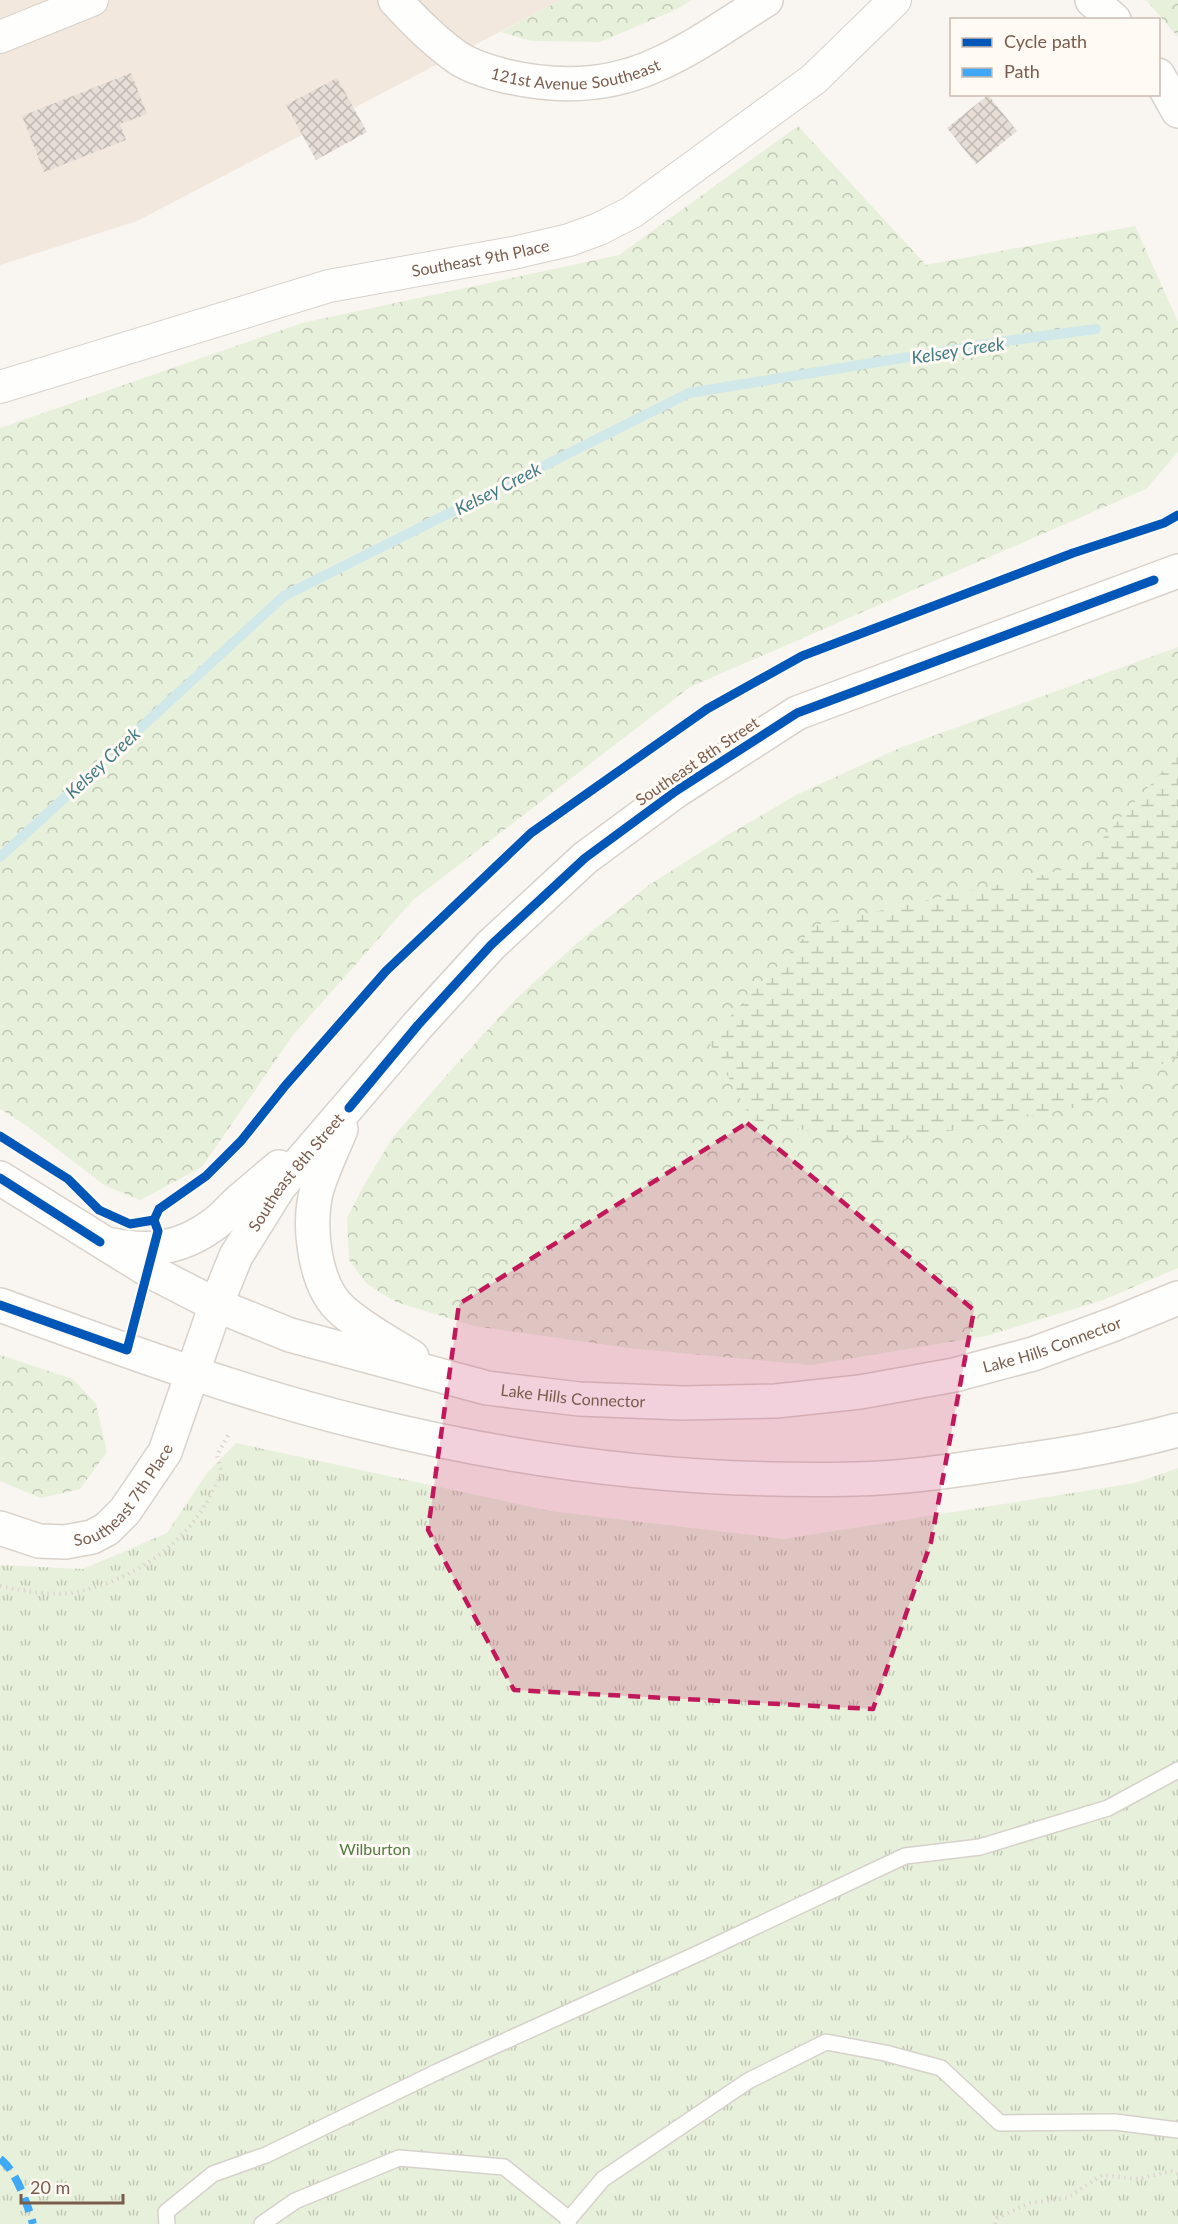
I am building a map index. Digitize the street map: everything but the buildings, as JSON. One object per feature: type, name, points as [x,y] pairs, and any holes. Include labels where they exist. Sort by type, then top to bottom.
[{"type":"main road","name":"121st Avenue Southeast","points":[[394,0],[417,24],[459,59],[489,72],[532,82],[574,85],[617,78],[656,66],[766,0]]},
{"type":"main road","points":[[1092,0],[1112,18]]},
{"type":"main road","points":[[1160,79],[1178,111]]},
{"type":"main road","points":[[1166,576],[1178,557]]},
{"type":"main road","name":"Southeast 8th Street","points":[[193,1373],[216,1305],[236,1256],[279,1187],[418,1025],[491,945],[585,858],[676,791],[797,713],[1166,576]]},
{"type":"main road","points":[[100,1242],[130,1249],[154,1249],[174,1246],[191,1240],[214,1224],[349,1108]]},
{"type":"main road","points":[[349,1108],[316,1191],[315,1259],[326,1289],[342,1311],[440,1374]]},
{"type":"main road","name":"Lake Hills Connector","points":[[0,1178],[148,1270],[216,1305],[290,1335],[487,1388],[579,1398],[683,1403],[776,1401],[860,1392],[954,1375],[1033,1354],[1178,1298]]},
{"type":"main road","points":[[0,1305],[193,1373],[361,1423],[528,1456],[622,1469],[783,1480],[859,1479],[974,1468],[1066,1454],[1178,1430]]},
{"type":"main road","name":"Southeast 7th Place","points":[[0,1528],[39,1541],[64,1542],[92,1537],[107,1529],[125,1511],[165,1452],[193,1373]]},
{"type":"street","points":[[0,37],[92,0]]},
{"type":"street","name":"Southeast 9th Place","points":[[0,387],[329,286],[513,254],[569,240],[599,229],[632,212],[813,79],[895,0]]},
{"type":"lane","points":[[167,2224],[166,2212],[213,2174],[266,2155],[439,2071],[686,1959],[904,1856],[980,1847],[1108,1808],[1178,1770]]},
{"type":"lane","points":[[262,2224],[295,2201],[399,2158],[504,2167],[568,2221],[603,2178],[748,2081],[826,2042],[885,2053],[940,2068],[1000,2123],[1115,2122],[1178,2130]]},
{"type":"path","points":[[995,2224],[997,2218],[1030,2203],[1067,2198],[1102,2175],[1138,2179],[1171,2171],[1178,2174]]},
{"type":"highlighted area","points":[[747,1123],[974,1310],[931,1542],[873,1709],[514,1690],[428,1530],[459,1304]]},
{"type":"shaded area","points":[[0,0],[561,0],[137,221],[0,265]]},
{"type":"green space","points":[[561,0],[692,0],[675,10],[600,42],[531,41],[501,32]]},
{"type":"green space","points":[[1146,0],[1178,0],[1178,37]]},
{"type":"green space","points":[[798,126],[926,265],[1135,226],[1178,322],[1178,452],[1146,489],[690,687],[413,900],[293,1035],[202,1167],[140,1200],[104,1185],[27,1126],[0,1109],[0,428],[302,323],[619,255]]},
{"type":"green space","points":[[1178,647],[1178,754],[1077,867],[817,925],[1077,1107],[1178,1056],[1178,1268],[1103,1300],[986,1336],[811,1365],[628,1348],[474,1326],[396,1302],[367,1284],[349,1260],[347,1218],[393,1137],[517,998],[576,944],[649,885],[796,795],[897,749]]},
{"type":"green space","points":[[1178,754],[1178,1056],[1078,1107],[879,1144],[752,1120],[708,1040],[816,925],[1077,867]]},
{"type":"green space","points":[[0,1355],[73,1379],[96,1404],[107,1452],[80,1489],[41,1498],[0,1481]]},
{"type":"green space","name":"Wilburton","points":[[236,1443],[550,1511],[784,1539],[1135,1483],[1178,1468],[1178,2224],[0,2224],[0,1565],[83,1569],[167,1533],[207,1473]]},
{"type":"waterway","name":"Kelsey Creek","points":[[0,857],[284,596],[689,393],[1006,341],[1096,329]]},
{"type":"marked path","points":[[0,2159],[16,2180],[25,2198],[33,2224]]},
{"type":"cycle path","points":[[0,1305],[127,1350],[158,1231],[154,1220],[159,1209],[206,1176],[241,1141],[285,1086],[386,971],[531,833],[707,709],[802,656],[1073,553],[1164,523],[1178,515]]},
{"type":"cycle path","points":[[349,1108],[418,1025],[491,945],[585,858],[676,791],[797,713],[1154,580]]},
{"type":"cycle path","points":[[0,1136],[68,1179],[99,1210],[130,1224],[154,1220]]},
{"type":"cycle path","points":[[0,1178],[100,1242]]}]
